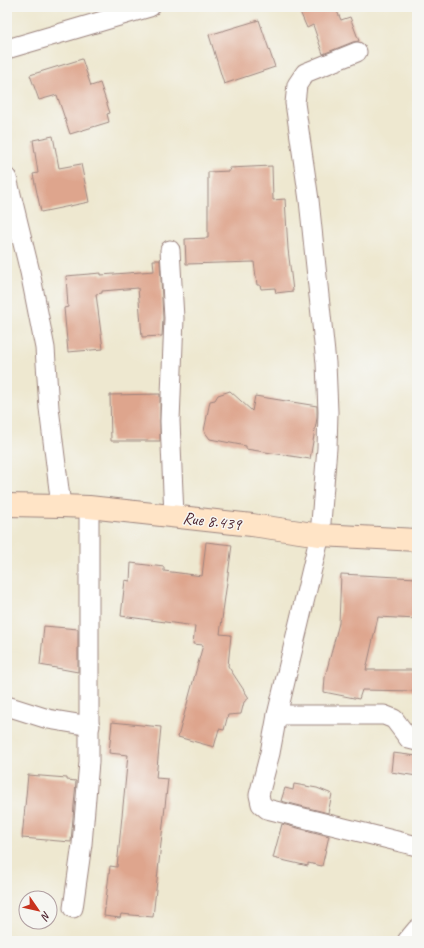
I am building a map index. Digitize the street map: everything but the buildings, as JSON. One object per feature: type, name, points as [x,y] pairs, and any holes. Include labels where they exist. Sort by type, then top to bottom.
[{"type":"street","points":[[7,49],[150,7]]},
{"type":"street","points":[[357,52],[305,73],[297,85],[295,103],[309,200],[326,363],[328,412],[320,535],[259,795],[261,804],[267,809],[417,846]]},
{"type":"street","points":[[7,178],[30,272],[45,348],[49,408],[61,506]]},
{"type":"street","points":[[170,250],[174,318],[170,421],[174,516]]},
{"type":"street","name":"Rue 8.439","points":[[7,506],[61,506],[89,508],[174,516],[320,535],[417,540]]},
{"type":"street","points":[[73,908],[82,844],[89,762],[89,508]]},
{"type":"street","points":[[7,706],[48,719],[90,726]]},
{"type":"street","points":[[277,715],[384,715],[394,719],[409,739],[417,741]]},
{"type":"street","points":[[407,941],[417,929]]}]
